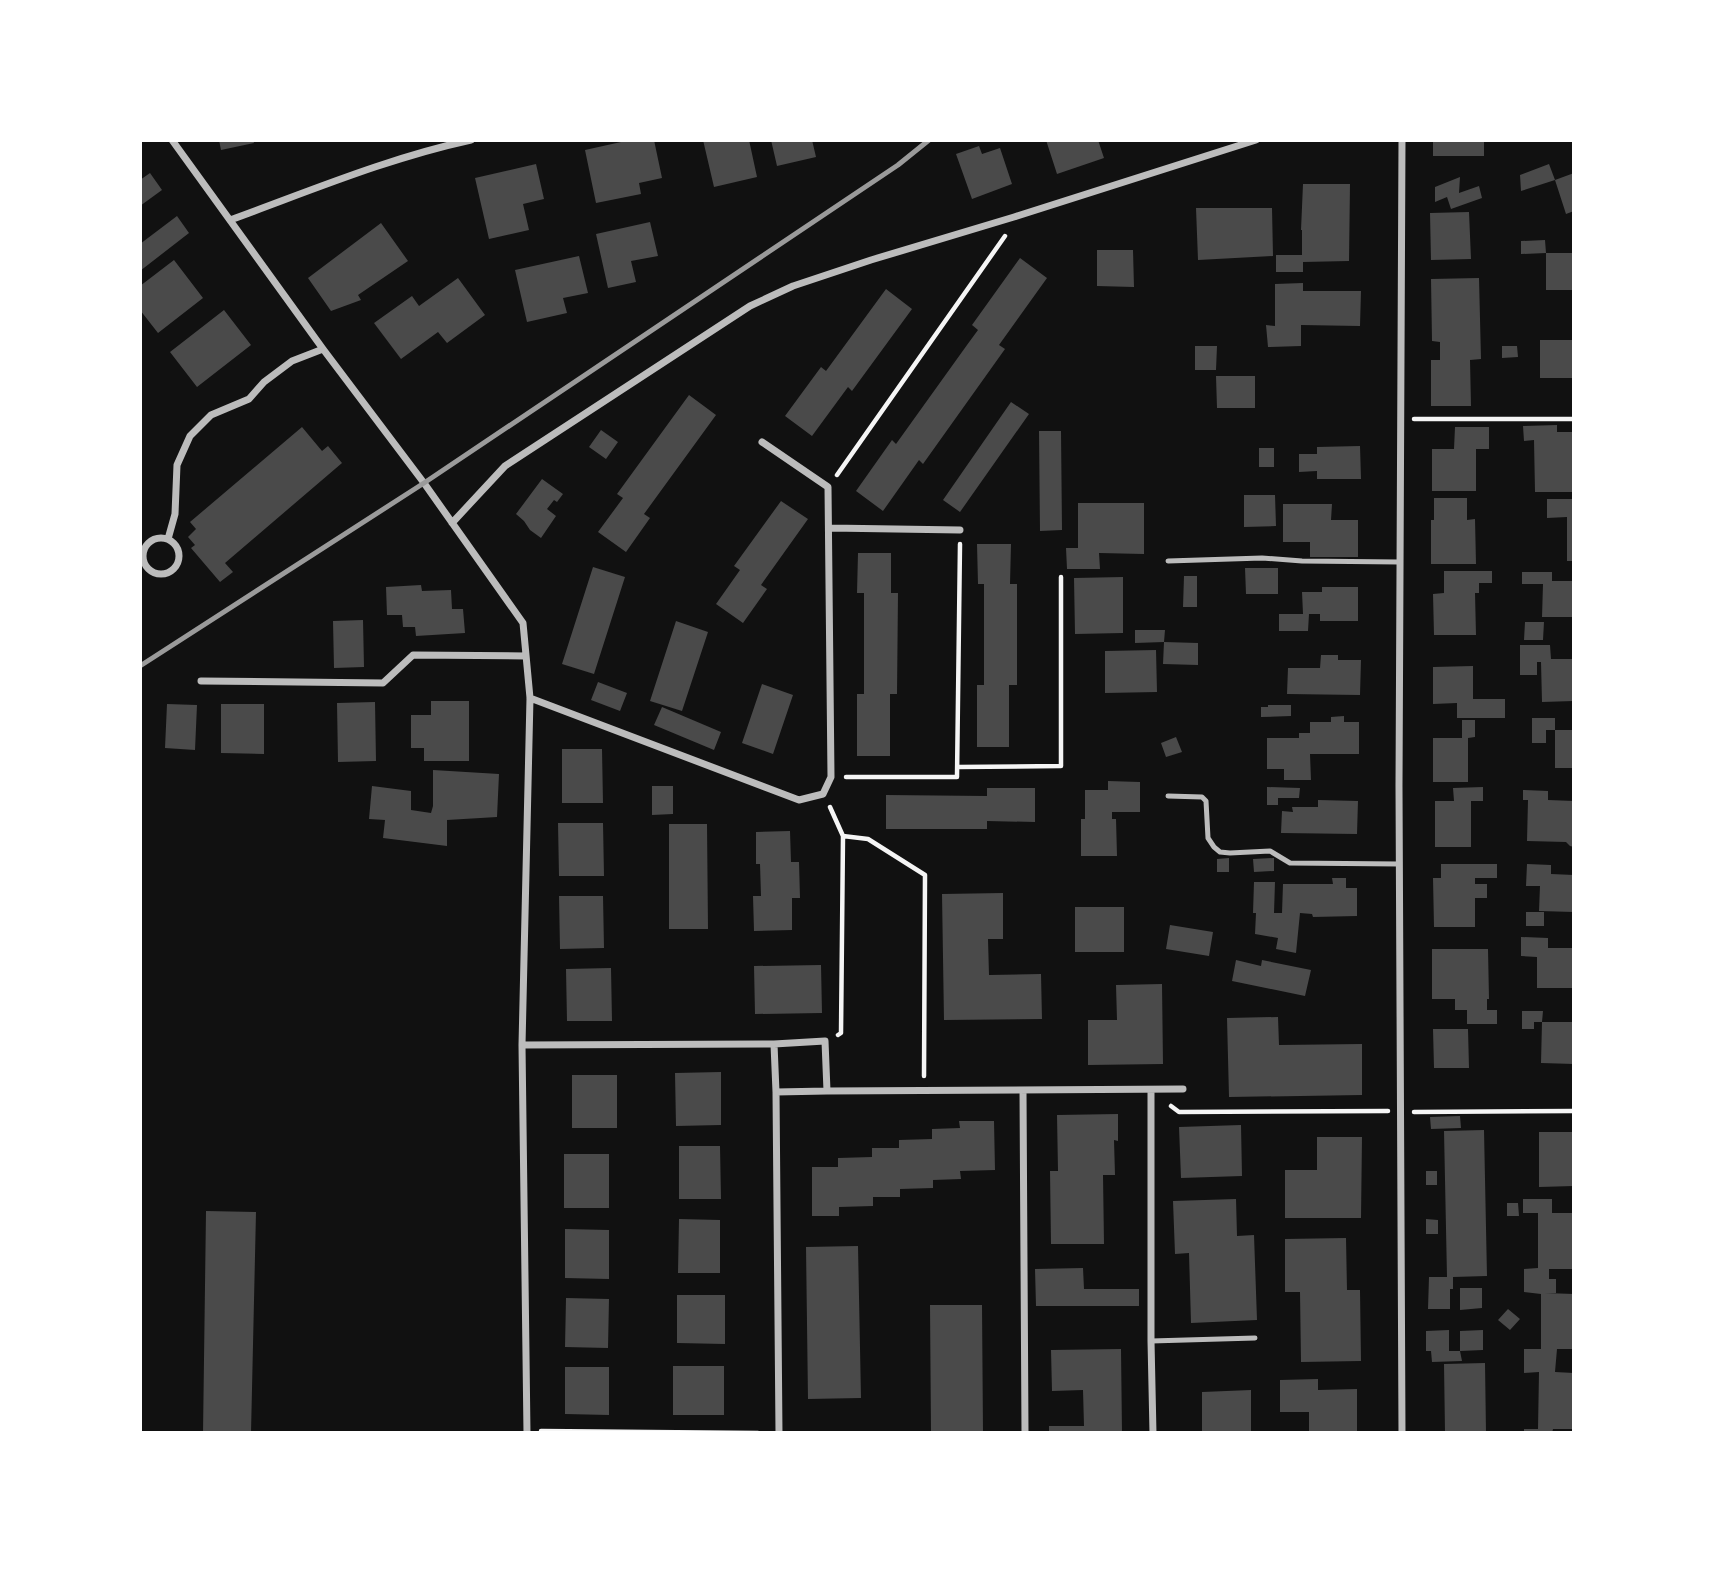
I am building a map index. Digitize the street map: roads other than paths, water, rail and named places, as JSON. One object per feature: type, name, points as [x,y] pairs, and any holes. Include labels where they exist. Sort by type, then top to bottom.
[{"type":"street","points":[[173,140],[523,623],[530,698],[522,1045],[527,1432]]},
{"type":"street","points":[[230,220],[395,160],[471,140]]},
{"type":"street","points":[[452,523],[505,466],[750,306],[793,286],[871,260],[1256,140]]},
{"type":"street","points":[[1402,140],[1399,419],[1402,1433]]},
{"type":"street","points":[[168,539],[175,514],[177,465],[190,436],[211,415],[249,399],[264,382],[292,361],[323,349]]},
{"type":"street","points":[[530,698],[799,800],[823,794],[831,777],[828,487],[762,442]]},
{"type":"street","points":[[830,528],[960,530]]},
{"type":"street","points":[[156,538],[168,539],[177,548],[179,561],[172,571],[159,575],[147,569],[141,557],[146,545],[156,538]]},
{"type":"street","points":[[201,681],[383,683],[413,655],[526,656]]},
{"type":"street","points":[[522,1045],[774,1044],[825,1041],[827,1091]]},
{"type":"street","points":[[774,1044],[779,1433]]},
{"type":"street","points":[[776,1092],[1183,1089]]},
{"type":"street","points":[[1023,1090],[1025,1433]]},
{"type":"street","points":[[1151,1090],[1153,1433]]},
{"type":"lane","points":[[1168,561],[1262,558],[1399,562]]},
{"type":"lane","points":[[1168,796],[1202,797],[1206,801],[1208,838],[1220,852],[1270,850],[1290,863],[1399,864]]},
{"type":"lane","points":[[1151,1341],[1255,1338]]},
{"type":"railway","points":[[140,666],[424,483],[898,165],[929,140]]}]
